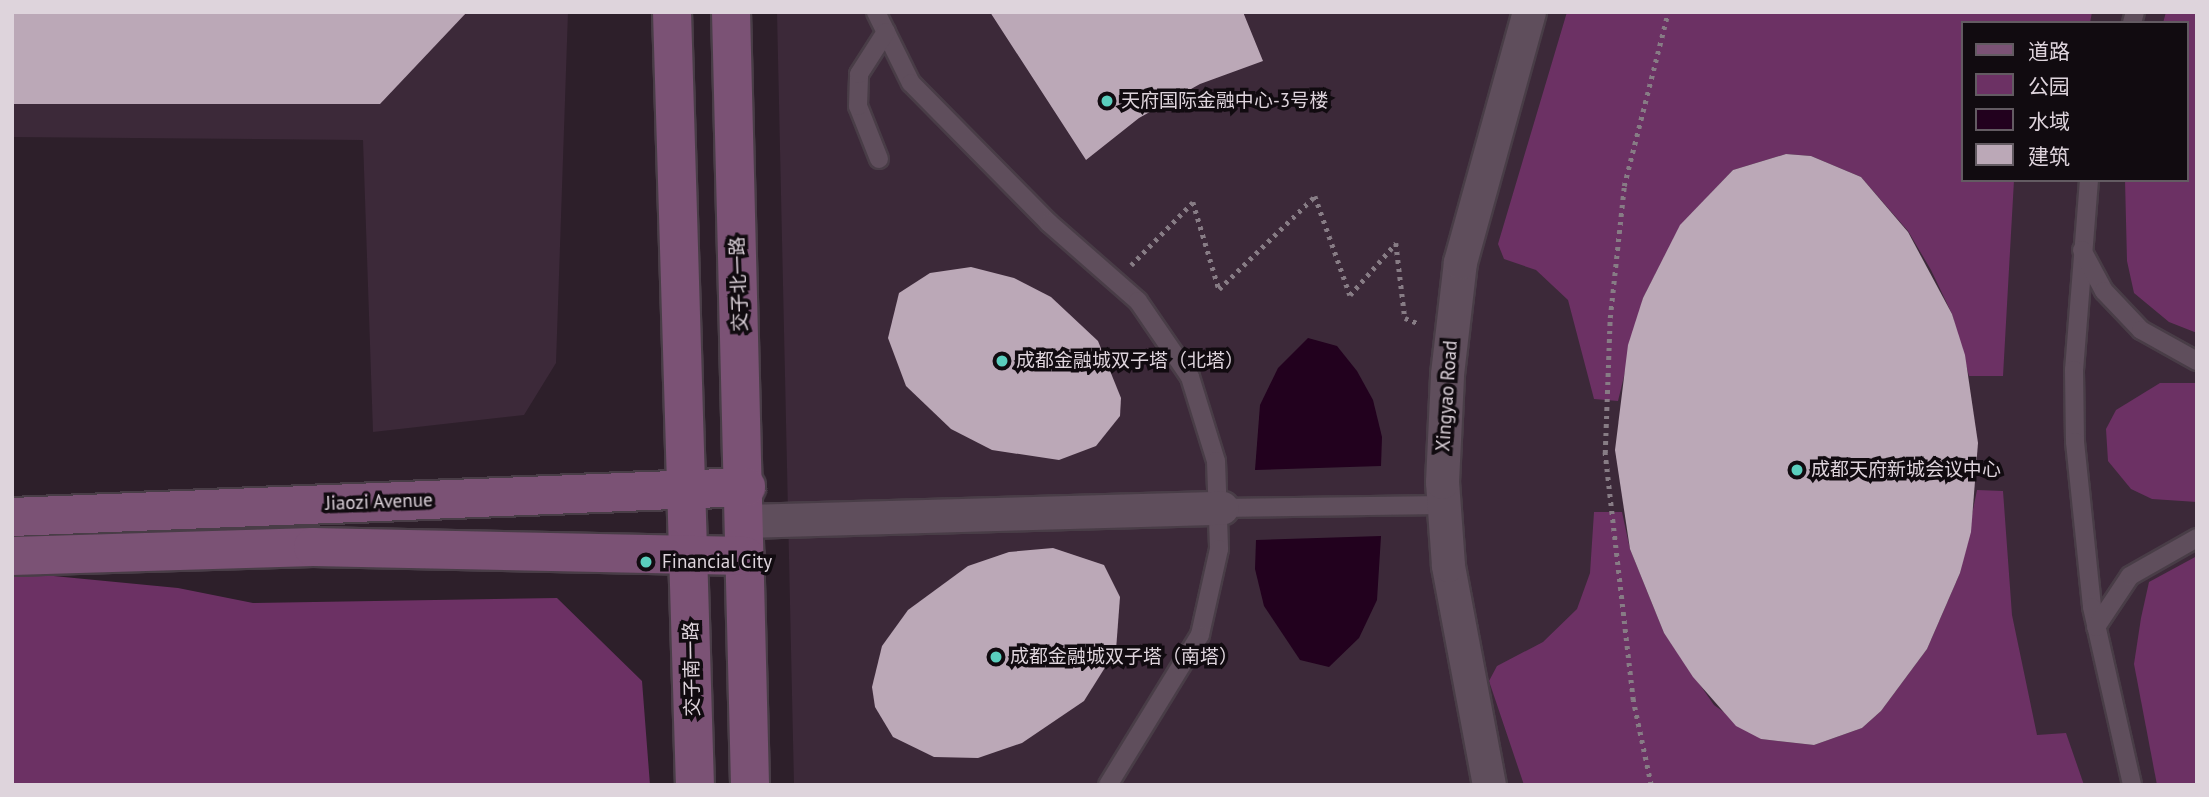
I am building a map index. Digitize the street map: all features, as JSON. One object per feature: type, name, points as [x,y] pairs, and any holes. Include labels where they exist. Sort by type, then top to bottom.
[{"type":"street","points":[[672,12],[689,554]]},
{"type":"street","name":"交子北一路","points":[[731,12],[745,521]]},
{"type":"street","name":"Xingyao Road","points":[[1489,785],[1461,655],[1444,505],[1451,339],[1460,262],[1529,12]]},
{"type":"street","name":"Jiaozi Avenue","points":[[12,517],[685,490],[745,521]]},
{"type":"street","points":[[12,556],[313,547],[689,554],[745,521],[1222,508]]},
{"type":"street","points":[[745,521],[750,785]]},
{"type":"street","name":"交子南一路","points":[[689,554],[695,785]]},
{"type":"lane","points":[[876,12],[911,83],[1049,223],[1138,301],[1191,377],[1216,461],[1222,508],[1219,549],[1200,635],[1108,785]]},
{"type":"lane","points":[[879,159],[858,106],[859,74],[886,32]]},
{"type":"lane","points":[[2089,182],[2082,250],[2075,442],[2096,627],[2132,785]]},
{"type":"lane","points":[[2082,250],[2104,291],[2141,330],[2197,361]]},
{"type":"lane","points":[[1222,508],[1444,505]]},
{"type":"lane","points":[[2096,627],[2130,576],[2197,538]]},
{"type":"path","points":[[1651,785],[1633,700],[1605,453],[1610,318],[1624,186],[1668,12]]},
{"type":"path","points":[[1115,281],[1193,202],[1219,289],[1315,196],[1349,295],[1396,243],[1405,318],[1451,339]]},
{"type":"shaded area","points":[[12,12],[568,12],[556,363],[524,415],[373,432],[363,140],[12,137]]},
{"type":"shaded area","points":[[777,12],[2197,12],[2197,785],[794,785]]},
{"type":"green space","points":[[1567,12],[2092,12],[2090,21],[1960,21],[1960,182],[2014,182],[2003,376],[1969,376],[1952,314],[1908,231],[1861,177],[1811,156],[1786,154],[1733,170],[1681,225],[1643,298],[1618,401],[1594,399],[1568,300],[1536,270],[1504,259],[1498,244]]},
{"type":"green space","points":[[2166,12],[2197,12],[2197,333],[2169,322],[2134,293],[2127,261],[2125,182],[2188,182],[2188,21],[2164,21]]},
{"type":"green space","points":[[2160,383],[2197,383],[2197,502],[2152,499],[2131,489],[2108,461],[2106,429],[2116,410]]},
{"type":"green space","points":[[1977,490],[2003,491],[2012,615],[2037,735],[2066,733],[2084,785],[1524,785],[1489,681],[1497,666],[1543,642],[1577,609],[1590,573],[1594,512],[1622,512],[1630,549],[1664,633],[1714,705],[1761,739],[1814,745],[1862,728],[1881,711],[1927,649],[1960,573]]},
{"type":"green space","points":[[2197,556],[2197,785],[2157,785],[2134,664],[2141,618],[2149,582]]},
{"type":"green space","points":[[12,572],[178,588],[253,603],[557,598],[642,681],[650,785],[12,785]]},
{"type":"water","points":[[1308,338],[1337,346],[1357,371],[1373,400],[1382,437],[1381,466],[1255,470],[1260,405],[1278,368]]},
{"type":"water","points":[[1381,536],[1377,600],[1359,638],[1329,667],[1300,660],[1264,606],[1255,569],[1256,540]]},
{"type":"building","points":[[12,12],[467,12],[380,104],[12,104]]},
{"type":"building","name":"天府国际金融中心-3号楼","points":[[990,12],[1243,12],[1263,61],[1200,84],[1139,118],[1086,160]]},
{"type":"building","name":"成都天府新城会议中心","points":[[1786,154],[1811,156],[1861,177],[1908,232],[1952,314],[1965,355],[1978,443],[1971,532],[1960,573],[1927,649],[1881,711],[1862,728],[1814,745],[1761,739],[1736,726],[1693,677],[1664,633],[1630,549],[1615,450],[1628,345],[1643,298],[1680,225],[1733,170]]},
{"type":"building","name":"成都金融城双子塔（北塔）","points":[[971,267],[1014,278],[1051,297],[1098,341],[1121,398],[1120,416],[1096,446],[1059,460],[992,450],[951,429],[906,386],[888,338],[899,293],[930,273]]},
{"type":"building","name":"成都金融城双子塔（南塔）","points":[[1053,548],[1104,565],[1120,597],[1116,650],[1084,701],[1022,743],[978,758],[934,757],[893,737],[875,707],[872,687],[882,646],[908,610],[968,566],[1009,552]]},
{"type":"place","name":"天府国际金融中心-3号楼","points":[[1107,101]]},
{"type":"place","name":"成都金融城双子塔（北塔）","points":[[1002,361]]},
{"type":"place","name":"成都天府新城会议中心","points":[[1797,470]]},
{"type":"place","name":"Financial City","points":[[646,562]]},
{"type":"place","name":"成都金融城双子塔（南塔）","points":[[996,657]]}]
